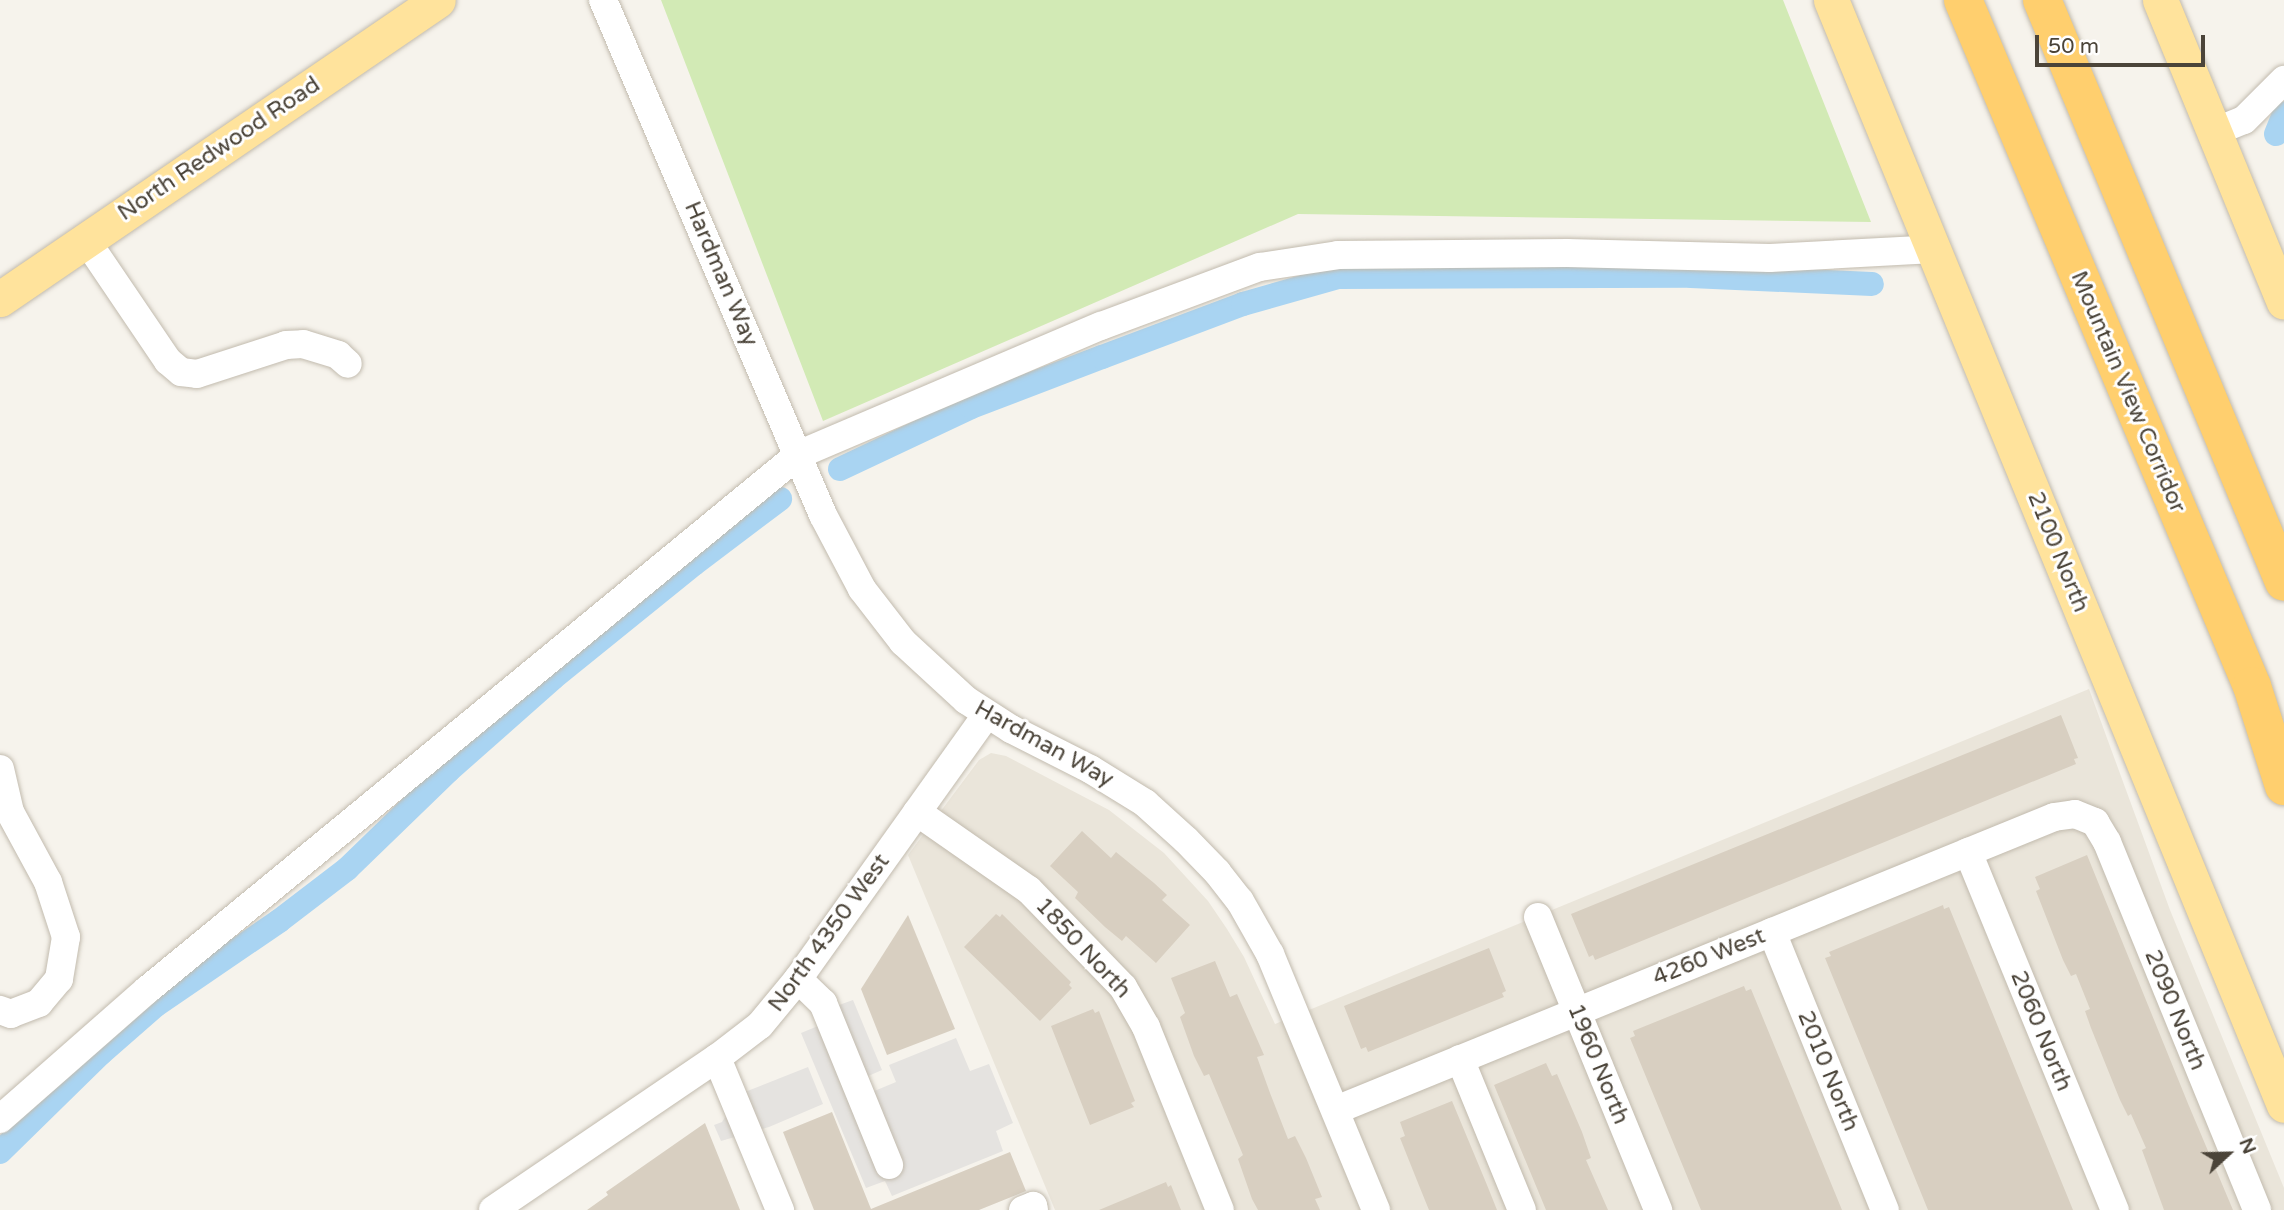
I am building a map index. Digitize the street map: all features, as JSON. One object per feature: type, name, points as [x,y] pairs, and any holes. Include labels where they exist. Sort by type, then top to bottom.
[{"type":"highway","name":"Mountain View Corridor","points":[[1963,0],[2252,686],[2284,786]]},
{"type":"highway","points":[[2042,0],[2284,582]]},
{"type":"main road","name":"North Redwood Road","points":[[0,299],[439,0]]},
{"type":"main road","name":"2100 North","points":[[1831,0],[2284,1105]]},
{"type":"main road","points":[[2160,0],[2284,302]]},
{"type":"street","name":"Hardman Way","points":[[603,0],[840,551],[880,615],[923,664],[987,714],[1090,769],[1134,796],[1186,840],[1217,872],[1240,901],[1270,954],[1376,1210]]},
{"type":"street","points":[[2214,132],[2244,120],[2284,80]]},
{"type":"street","points":[[86,240],[168,361],[181,372],[197,374],[286,345],[303,344],[338,355],[348,364]]},
{"type":"street","points":[[0,1119],[147,990],[798,455],[1101,326],[1260,267],[1338,255],[1567,253],[1770,258],[1934,249]]},
{"type":"street","name":"North 4350 West","points":[[493,1210],[717,1058],[760,1024],[798,979],[987,714]]},
{"type":"street","points":[[0,769],[3,803],[48,882],[66,937],[59,979],[40,1003],[11,1014],[0,1010]]},
{"type":"street","name":"1850 North","points":[[917,812],[1029,890],[1123,987],[1143,1020],[1220,1210]]},
{"type":"street","name":"4260 West","points":[[1336,1110],[2064,814],[2085,816]]},
{"type":"street","name":"2090 North","points":[[2085,816],[2095,822],[2107,842],[2257,1210]]},
{"type":"street","name":"2060 North","points":[[1968,852],[2115,1210]]},
{"type":"street","name":"1960 North","points":[[1538,917],[1658,1210]]},
{"type":"street","name":"2010 North","points":[[1772,932],[1885,1210]]},
{"type":"street","points":[[798,979],[823,1003],[889,1165]]},
{"type":"street","points":[[717,1058],[780,1210]]},
{"type":"street","points":[[1460,1059],[1522,1210]]},
{"type":"street","points":[[1023,1210],[1033,1206],[1034,1210]]},
{"type":"shaded area","points":[[2089,689],[2170,910],[2284,1188],[2284,1210],[1055,1210],[908,855],[979,760],[991,753],[1006,756],[1109,810],[1164,853],[1208,901],[1227,929],[1244,957],[1275,1024]]},
{"type":"shaded area","points":[[853,1000],[882,1070],[866,1077],[872,1092],[896,1082],[889,1065],[956,1038],[970,1071],[989,1064],[1013,1123],[996,1131],[1003,1151],[892,1196],[885,1181],[866,1188],[801,1033],[818,1026],[839,1005]]},
{"type":"shaded area","points":[[808,1067],[823,1104],[769,1127],[721,1141],[714,1125],[722,1122],[727,1114],[722,1101]]},
{"type":"green space","points":[[661,0],[1783,0],[1871,222],[1298,214],[823,421]]},
{"type":"building","points":[[2061,715],[2078,758],[2074,759],[2076,764],[1595,960],[1593,955],[1589,957],[1571,914]]},
{"type":"building","points":[[1082,831],[1111,858],[1116,852],[1154,883],[1167,895],[1162,900],[1190,925],[1156,963],[1126,936],[1122,941],[1105,927],[1075,898],[1078,892],[1050,866]]},
{"type":"building","points":[[2087,855],[2233,1210],[2164,1210],[2142,1150],[2146,1148],[2131,1114],[2128,1116],[2120,1100],[2085,1011],[2090,1009],[2076,974],[2071,976],[2063,960],[2036,891],[2040,889],[2035,877]]},
{"type":"building","points":[[1943,905],[1944,909],[1949,907],[2073,1210],[1928,1210],[1825,958],[1831,956],[1829,952]]},
{"type":"building","points":[[996,914],[1000,917],[1002,914],[1071,982],[1069,985],[1072,988],[1040,1021],[964,947]]},
{"type":"building","points":[[908,915],[955,1029],[887,1055],[861,989]]},
{"type":"building","points":[[1489,948],[1506,991],[1502,993],[1504,997],[1368,1052],[1366,1047],[1361,1049],[1344,1006]]},
{"type":"building","points":[[1215,961],[1230,997],[1237,994],[1264,1055],[1257,1057],[1288,1139],[1295,1136],[1306,1158],[1322,1197],[1315,1199],[1320,1210],[1258,1210],[1252,1199],[1238,1159],[1243,1155],[1209,1074],[1204,1076],[1194,1056],[1180,1017],[1185,1013],[1171,978]]},
{"type":"building","points":[[1744,986],[1746,991],[1751,989],[1842,1210],[1701,1210],[1630,1038],[1635,1036],[1633,1031]]},
{"type":"building","points":[[1093,1009],[1095,1013],[1099,1011],[1135,1101],[1131,1103],[1134,1107],[1090,1125],[1051,1026]]},
{"type":"building","points":[[1546,1063],[1552,1076],[1557,1074],[1582,1132],[1591,1158],[1586,1160],[1608,1210],[1546,1210],[1494,1085]]},
{"type":"building","points":[[1452,1101],[1497,1210],[1429,1210],[1400,1138],[1405,1136],[1400,1122]]},
{"type":"building","points":[[832,1112],[871,1209],[1010,1152],[1026,1191],[979,1210],[814,1210],[783,1132]]},
{"type":"building","points":[[705,1123],[740,1210],[587,1210],[608,1195],[606,1192]]},
{"type":"building","points":[[1166,1182],[1168,1187],[1171,1185],[1181,1210],[1099,1210]]},
{"type":"waterway","points":[[2276,134],[2284,114]]},
{"type":"waterway","points":[[840,469],[971,407],[1243,304],[1338,277],[1691,276],[1872,284]]},
{"type":"waterway","points":[[0,1152],[100,1054],[156,1005],[279,921],[347,869],[448,771],[553,678],[694,564],[780,499]]}]
